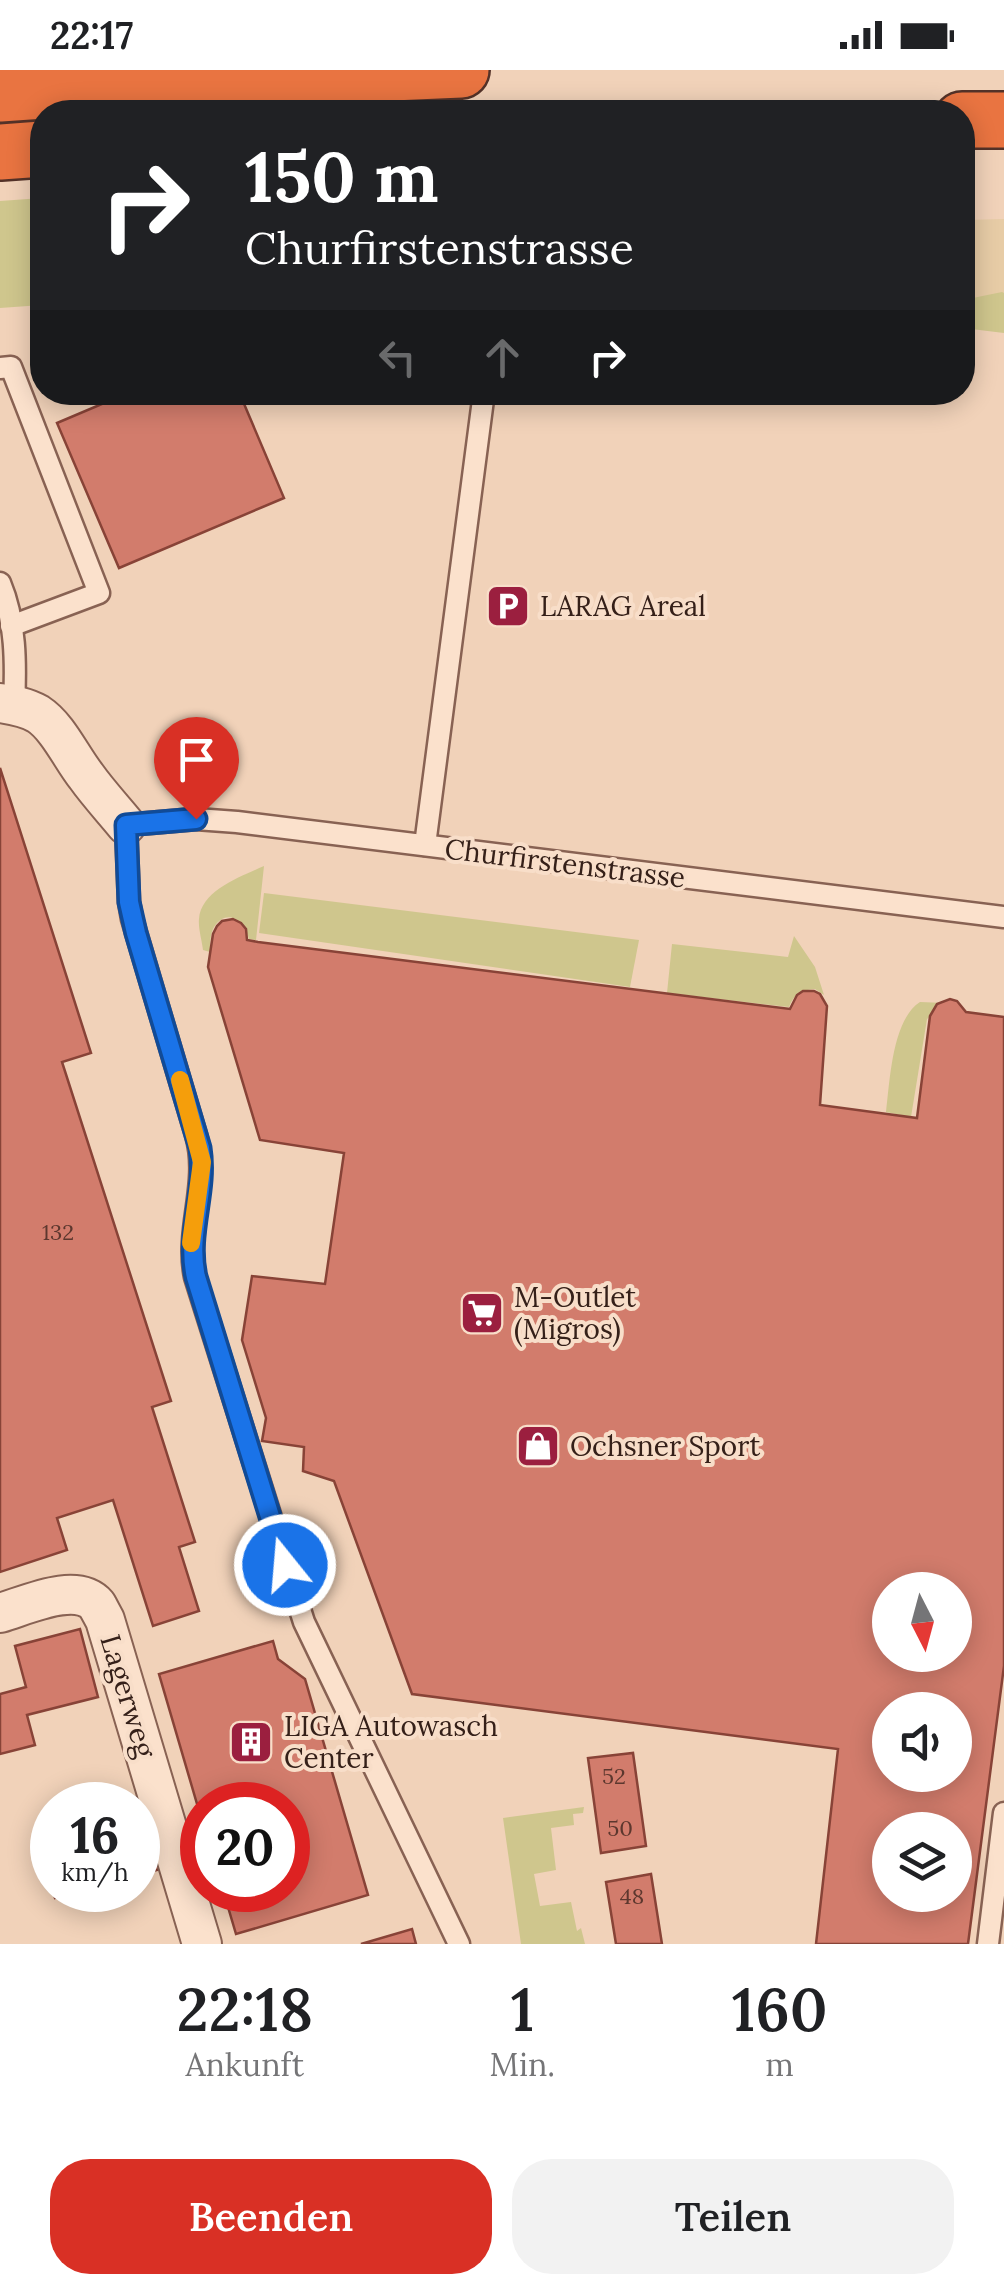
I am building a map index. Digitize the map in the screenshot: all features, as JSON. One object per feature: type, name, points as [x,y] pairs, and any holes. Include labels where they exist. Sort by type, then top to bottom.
[{"type":"highway","points":[[0,94],[461,70]]},
{"type":"highway","points":[[975,120],[1004,120]]},
{"type":"highway","points":[[0,152],[30,150]]},
{"type":"street","points":[[7,704],[40,716],[50,726],[126,825]]},
{"type":"street","name":"Lagerweg","points":[[0,1613],[72,1594],[88,1598],[97,1606],[105,1620],[202,1944]]},
{"type":"lane","points":[[0,368],[11,368],[99,593],[10,626]]},
{"type":"lane","points":[[425,845],[482,405]]},
{"type":"lane","points":[[0,582],[16,658],[7,704]]},
{"type":"lane","name":"Churfirstenstrasse","points":[[126,825],[216,820],[1004,917]]},
{"type":"lane","points":[[126,825],[132,920],[202,1162],[191,1243],[196,1277],[304,1622],[459,1944]]},
{"type":"lane","points":[[988,1944],[1004,1813]]},
{"type":"shaded area","points":[[30,199],[30,306],[0,308],[0,201]]},
{"type":"shaded area","points":[[1004,219],[1004,293],[975,298],[975,220]]},
{"type":"shaded area","points":[[1004,293],[1004,333],[975,329],[975,298]]},
{"type":"shaded area","points":[[264,866],[256,940],[249,939],[240,922],[224,918],[213,930],[210,952],[203,950],[199,919],[207,900],[224,885]]},
{"type":"shaded area","points":[[264,893],[639,940],[630,987],[259,933]]},
{"type":"shaded area","points":[[794,936],[815,967],[824,995],[815,989],[802,992],[789,1007],[667,993],[672,944],[788,957]]},
{"type":"shaded area","points":[[920,1002],[945,1003],[927,1019],[911,1117],[886,1112],[898,1037],[903,1022]]},
{"type":"shaded area","points":[[584,1807],[583,1813],[573,1814],[574,1825],[551,1828],[556,1870],[534,1874],[540,1906],[571,1902],[577,1931],[581,1928],[585,1944],[521,1944],[503,1818]]},
{"type":"building","points":[[99,405],[245,405],[284,498],[119,568],[57,423]]},
{"type":"building","points":[[0,768],[91,1053],[62,1062],[171,1401],[152,1407],[195,1542],[179,1547],[199,1611],[153,1626],[113,1500],[57,1518],[67,1550],[0,1572]]},
{"type":"building","points":[[233,919],[246,929],[247,940],[258,942],[790,1009],[797,995],[814,991],[827,1006],[820,1105],[917,1118],[930,1016],[937,1004],[950,999],[966,1012],[1004,1017],[1004,1666],[968,1944],[816,1944],[838,1749],[412,1694],[334,1481],[303,1471],[304,1447],[262,1441],[266,1418],[242,1340],[252,1276],[325,1284],[344,1153],[260,1140],[208,967],[217,926]]},
{"type":"building","points":[[80,1629],[98,1697],[27,1715],[35,1745],[0,1754],[0,1694],[26,1687],[15,1646]]},
{"type":"building","name":"LIGA Autowasch Center","points":[[273,1641],[278,1659],[305,1679],[368,1895],[236,1934],[230,1912],[310,1912],[310,1782],[191,1782],[159,1674]]},
{"type":"building","points":[[633,1753],[646,1846],[601,1853],[588,1758]]},
{"type":"building","points":[[651,1874],[662,1944],[616,1944],[606,1882]]},
{"type":"building","points":[[412,1929],[416,1944],[361,1944]]},
{"type":"slow traffic","points":[[180,1080],[202,1162],[191,1243]]},
{"type":"place","name":"LARAG Areal","points":[[508,606]]},
{"type":"place","name":"M-Outlet (Migros)","points":[[482,1313]]},
{"type":"place","name":"Ochsner Sport","points":[[538,1446]]},
{"type":"place","name":"LIGA Autowasch Center","points":[[251,1742]]},
{"type":"route","points":[[196,819],[126,825],[129,902],[200,1148],[202,1177],[191,1243],[193,1267],[285,1565]]}]
